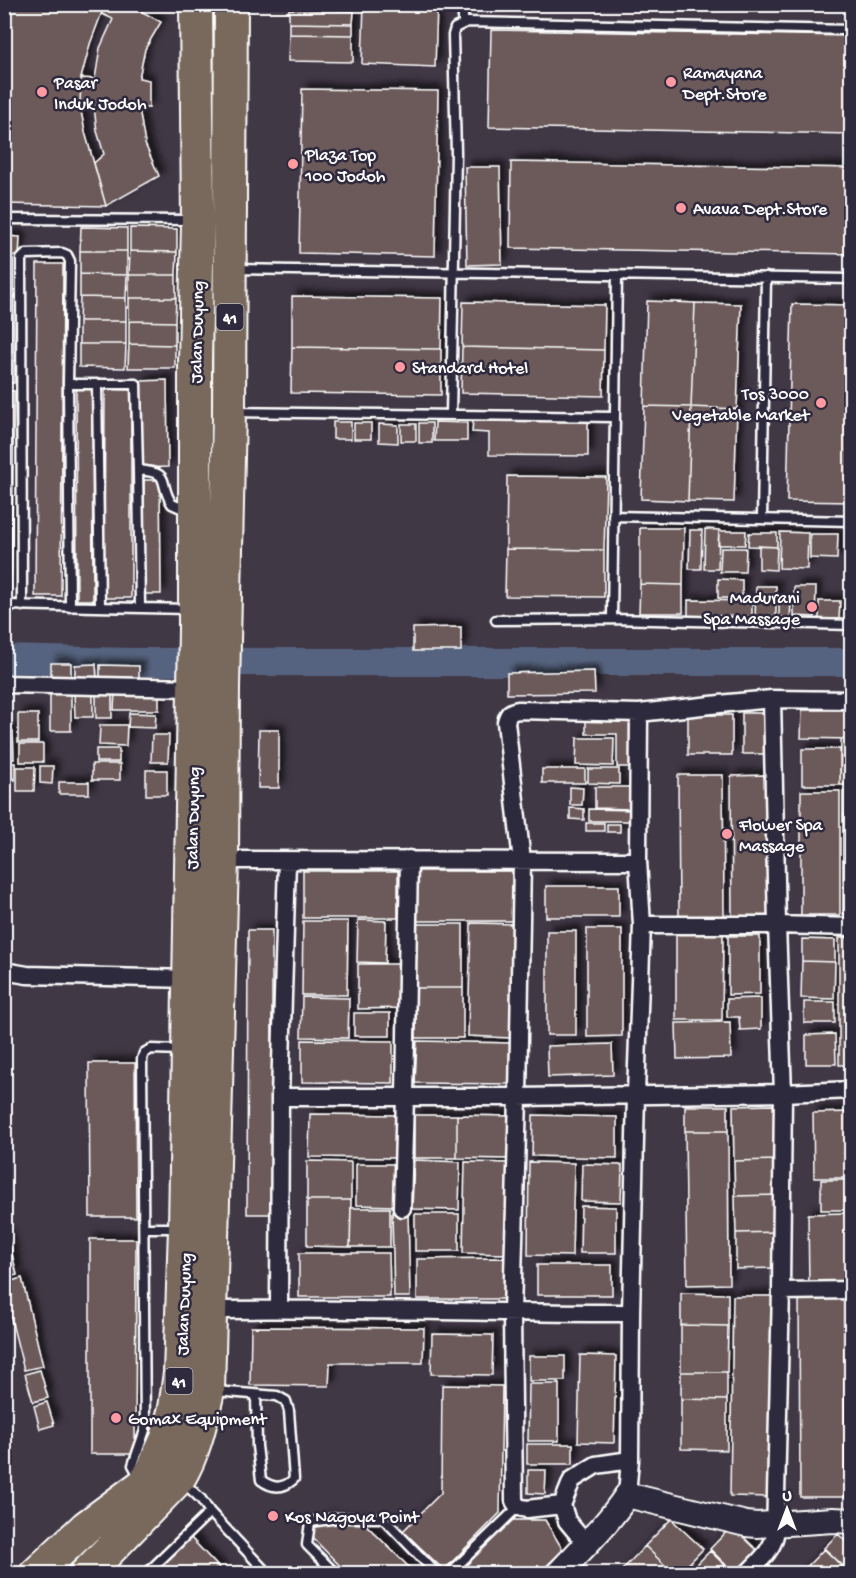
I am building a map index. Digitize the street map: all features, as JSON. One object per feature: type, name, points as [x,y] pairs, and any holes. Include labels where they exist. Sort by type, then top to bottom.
[{"type":"highway","points":[[196,18],[231,18]]},
{"type":"highway","name":"Jalan Duyung","points":[[196,18],[198,220],[195,360],[211,509]]},
{"type":"highway","name":"Jalan Duyung","points":[[86,1574],[179,1478],[199,1432],[208,1391],[210,1310],[201,1132],[189,1050],[189,979],[211,509],[229,412],[231,18]]},
{"type":"highway","name":"Jalan Duyung","points":[[36,1574],[86,1527],[144,1484],[167,1438],[175,1408],[180,1373],[185,1228],[201,1132],[222,860],[204,685]]},
{"type":"street","points":[[4,684],[204,685]]},
{"type":"street","points":[[562,1505],[527,1509],[518,1507],[513,1496],[512,1313],[522,861],[507,715],[519,710],[639,713],[772,699],[852,700]]},
{"type":"street","points":[[747,1574],[769,1550],[774,1540],[775,1524],[783,1093],[772,699]]},
{"type":"street","points":[[558,1574],[619,1507],[627,1495],[630,1460],[631,1313],[642,925],[638,861],[639,713]]},
{"type":"street","points":[[222,860],[638,861]]},
{"type":"street","points":[[402,1208],[409,860]]},
{"type":"street","points":[[279,1309],[280,1096],[287,861]]},
{"type":"street","points":[[642,925],[852,927]]},
{"type":"street","points":[[4,970],[27,975],[189,979]]},
{"type":"street","points":[[4,979],[27,975]]},
{"type":"street","points":[[280,1096],[518,1097],[852,1090]]},
{"type":"street","points":[[781,1291],[852,1290]]},
{"type":"street","points":[[210,1310],[631,1313]]},
{"type":"street","points":[[586,1544],[567,1521],[562,1505],[572,1480],[596,1466],[630,1460]]},
{"type":"street","points":[[627,1495],[746,1524],[852,1521]]},
{"type":"lane","points":[[463,4],[463,24]]},
{"type":"lane","points":[[452,415],[456,153],[453,35],[455,28],[467,22],[478,22],[852,30]]},
{"type":"lane","points":[[4,219],[198,220]]},
{"type":"lane","points":[[22,606],[21,259],[26,254],[62,253],[67,255],[70,261],[68,384],[70,607]]},
{"type":"lane","points":[[230,269],[852,279]]},
{"type":"lane","points":[[612,619],[617,275]]},
{"type":"lane","points":[[762,519],[766,278]]},
{"type":"lane","points":[[68,384],[135,383],[137,385],[140,607]]},
{"type":"lane","points":[[98,384],[100,607]]},
{"type":"lane","points":[[229,412],[615,417]]},
{"type":"lane","points":[[138,470],[155,471],[160,474],[164,479],[166,494],[172,504],[181,508],[211,509]]},
{"type":"lane","points":[[613,516],[852,521]]},
{"type":"lane","points":[[4,605],[140,607],[205,623]]},
{"type":"lane","points":[[496,620],[612,619],[852,625]]},
{"type":"lane","points":[[144,1484],[133,1465],[145,1430],[142,1059],[144,1053],[151,1049],[189,1050]]},
{"type":"lane","points":[[144,1228],[185,1228]]},
{"type":"lane","points":[[208,1391],[277,1396],[286,1401],[290,1411],[294,1479],[287,1485],[268,1486],[261,1480],[257,1446],[256,1395]]},
{"type":"lane","points":[[179,1478],[201,1499],[210,1512],[268,1574]]},
{"type":"lane","points":[[449,1574],[518,1507]]},
{"type":"lane","points":[[146,1574],[210,1512]]},
{"type":"lane","points":[[336,1574],[307,1545],[310,1522],[338,1518],[383,1518],[437,1574]]},
{"type":"building","name":"Pasar Induk Jodoh","points":[[4,4],[105,4],[90,44],[81,78],[80,106],[106,206],[4,204]]},
{"type":"building","points":[[105,4],[128,4],[161,22],[145,49],[139,78],[149,80],[149,108],[139,108],[145,144],[159,176],[106,206],[94,163],[104,154],[97,131],[94,107],[80,106],[81,78],[95,79],[100,48],[113,19],[102,14]]},
{"type":"building","points":[[290,4],[354,4],[354,11],[289,9]]},
{"type":"building","points":[[364,4],[437,4],[435,67],[362,64]]},
{"type":"building","points":[[658,4],[745,4],[744,7],[658,6]]},
{"type":"building","points":[[770,4],[852,4],[852,8],[770,7]]},
{"type":"building","points":[[289,9],[354,11],[353,24],[289,23]]},
{"type":"building","points":[[289,23],[353,24],[353,35],[289,34]]},
{"type":"building","name":"Ramayana Dept.Store","points":[[491,30],[852,36],[852,134],[489,127]]},
{"type":"building","points":[[289,34],[353,35],[353,62],[288,61]]},
{"type":"building","points":[[302,89],[438,91],[435,256],[299,253]]},
{"type":"building","name":"Avava Dept.Store","points":[[511,162],[852,168],[852,254],[510,248]]},
{"type":"building","points":[[465,167],[500,167],[502,264],[467,265]]},
{"type":"building","points":[[81,227],[127,228],[127,251],[80,251]]},
{"type":"building","points":[[130,228],[177,229],[177,252],[130,251]]},
{"type":"building","points":[[4,236],[20,237],[19,256],[4,255]]},
{"type":"building","points":[[80,251],[127,251],[127,275],[80,274]]},
{"type":"building","points":[[130,251],[177,252],[176,275],[129,275]]},
{"type":"building","points":[[4,259],[13,259],[14,383],[4,383]]},
{"type":"building","points":[[37,264],[63,264],[61,596],[35,596]]},
{"type":"building","points":[[80,274],[127,275],[126,298],[80,297]]},
{"type":"building","points":[[129,275],[176,275],[176,298],[129,298]]},
{"type":"building","points":[[292,296],[442,298],[441,349],[292,347]]},
{"type":"building","points":[[80,297],[126,298],[126,321],[79,321]]},
{"type":"building","points":[[129,298],[176,298],[175,322],[129,321]]},
{"type":"building","points":[[647,301],[695,303],[691,407],[644,406]]},
{"type":"building","points":[[463,302],[605,305],[604,350],[462,347]]},
{"type":"building","points":[[695,303],[741,304],[737,409],[691,407]]},
{"type":"building","name":"Tos 3000 Vegetable Market","points":[[792,304],[852,305],[852,502],[787,501]]},
{"type":"building","points":[[79,321],[126,321],[126,344],[79,344]]},
{"type":"building","points":[[129,321],[175,322],[175,345],[129,344]]},
{"type":"building","points":[[79,344],[126,344],[125,368],[79,367]]},
{"type":"building","points":[[129,344],[175,345],[175,368],[128,368]]},
{"type":"building","points":[[292,347],[441,349],[441,395],[291,393]]},
{"type":"building","points":[[462,347],[604,350],[603,396],[461,393]]},
{"type":"building","points":[[167,380],[168,467],[141,468],[141,381]]},
{"type":"building","points":[[76,388],[92,388],[93,600],[77,600]]},
{"type":"building","points":[[105,389],[131,390],[131,598],[104,598]]},
{"type":"building","points":[[4,391],[14,391],[11,594],[4,594]]},
{"type":"building","points":[[644,406],[691,407],[688,501],[641,499]]},
{"type":"building","points":[[691,407],[737,409],[734,502],[688,501]]},
{"type":"building","points":[[473,420],[588,421],[588,456],[489,455],[489,433],[472,432]]},
{"type":"building","points":[[333,422],[351,422],[351,439],[333,439]]},
{"type":"building","points":[[435,422],[467,423],[467,441],[434,441]]},
{"type":"building","points":[[354,423],[371,423],[371,439],[354,439]]},
{"type":"building","points":[[419,423],[432,423],[432,443],[419,443]]},
{"type":"building","points":[[379,424],[398,425],[398,443],[379,442]]},
{"type":"building","points":[[401,424],[416,424],[416,441],[401,441]]},
{"type":"building","points":[[507,476],[606,477],[604,550],[506,549]]},
{"type":"building","points":[[144,480],[160,480],[161,594],[144,594]]},
{"type":"building","points":[[640,528],[684,528],[683,585],[640,584]]},
{"type":"building","points":[[705,529],[719,530],[718,569],[704,569]]},
{"type":"building","points":[[848,529],[852,529],[852,556],[847,556]]},
{"type":"building","points":[[690,530],[702,530],[701,569],[689,569]]},
{"type":"building","points":[[719,531],[746,531],[745,545],[718,545]]},
{"type":"building","points":[[780,532],[808,533],[807,569],[779,568]]},
{"type":"building","points":[[749,533],[777,533],[777,547],[748,546]]},
{"type":"building","points":[[810,534],[838,534],[837,559],[810,558]]},
{"type":"building","points":[[759,546],[777,547],[776,570],[759,569]]},
{"type":"building","points":[[721,548],[746,548],[745,572],[720,572]]},
{"type":"building","points":[[506,549],[604,550],[604,597],[505,596]]},
{"type":"building","points":[[718,579],[742,580],[742,598],[718,598]]},
{"type":"building","points":[[640,584],[683,585],[683,613],[639,613]]},
{"type":"building","points":[[756,586],[776,586],[776,621],[755,621]]},
{"type":"building","points":[[794,587],[816,587],[815,617],[794,616]]},
{"type":"building","points":[[688,600],[752,601],[752,620],[688,619]]},
{"type":"building","points":[[779,601],[791,602],[790,618],[779,618]]},
{"type":"building","points":[[819,601],[840,601],[839,619],[819,619]]},
{"type":"building","points":[[461,627],[461,651],[413,651],[413,628]]},
{"type":"building","points":[[51,663],[71,663],[71,680],[51,680]]},
{"type":"building","points":[[96,664],[97,680],[75,681],[75,665]]},
{"type":"building","points":[[100,665],[139,666],[139,681],[100,679]]},
{"type":"building","points":[[594,671],[595,693],[507,694],[507,673]]},
{"type":"building","points":[[74,690],[93,690],[93,717],[75,717]]},
{"type":"building","points":[[96,691],[112,692],[112,718],[96,718]]},
{"type":"building","points":[[115,691],[159,691],[159,710],[114,710]]},
{"type":"building","points":[[50,694],[71,694],[71,731],[50,731]]},
{"type":"building","points":[[802,710],[850,710],[850,739],[801,738]]},
{"type":"building","points":[[129,713],[156,714],[155,728],[128,727]]},
{"type":"building","points":[[742,713],[768,713],[768,754],[742,754]]},
{"type":"building","points":[[18,714],[38,714],[38,742],[18,742]]},
{"type":"building","points":[[688,715],[732,715],[732,755],[688,755]]},
{"type":"building","points":[[586,721],[633,721],[633,767],[617,767],[617,734],[586,734]]},
{"type":"building","points":[[100,725],[127,725],[126,746],[99,745]]},
{"type":"building","points":[[259,730],[279,730],[279,788],[258,788]]},
{"type":"building","points":[[4,731],[13,731],[14,759],[4,760]]},
{"type":"building","points":[[152,735],[169,735],[168,762],[151,762]]},
{"type":"building","points":[[577,738],[614,738],[613,766],[576,765]]},
{"type":"building","points":[[841,739],[852,739],[852,785],[840,785]]},
{"type":"building","points":[[20,744],[43,744],[43,762],[20,762]]},
{"type":"building","points":[[96,749],[119,749],[119,762],[96,762]]},
{"type":"building","points":[[802,749],[840,749],[840,785],[802,785]]},
{"type":"building","points":[[4,763],[15,763],[15,780],[4,780]]},
{"type":"building","points":[[92,764],[120,764],[120,780],[92,780]]},
{"type":"building","points":[[40,766],[53,766],[52,784],[40,783]]},
{"type":"building","points":[[17,767],[35,767],[34,791],[17,791]]},
{"type":"building","points":[[542,769],[585,769],[585,783],[542,783]]},
{"type":"building","points":[[588,769],[619,769],[619,784],[588,783]]},
{"type":"building","points":[[146,770],[167,770],[167,795],[146,795]]},
{"type":"building","points":[[678,775],[723,775],[724,916],[679,916]]},
{"type":"building","points":[[768,775],[769,918],[732,919],[731,776]]},
{"type":"building","points":[[59,782],[89,782],[89,794],[59,794]]},
{"type":"building","points":[[570,787],[583,788],[582,805],[570,805]]},
{"type":"building","points":[[595,787],[632,787],[632,809],[595,808]]},
{"type":"building","points":[[801,791],[840,791],[840,915],[801,915]]},
{"type":"building","points":[[843,791],[852,791],[852,815],[843,815]]},
{"type":"building","points":[[570,808],[584,809],[584,820],[570,819]]},
{"type":"building","points":[[589,809],[633,810],[633,821],[589,821]]},
{"type":"building","points":[[843,815],[852,815],[852,914],[843,914]]},
{"type":"building","points":[[586,823],[604,823],[604,831],[586,831]]},
{"type":"building","points":[[607,824],[620,824],[620,832],[607,832]]},
{"type":"building","points":[[303,871],[398,871],[398,918],[303,918]]},
{"type":"building","points":[[416,871],[514,871],[514,921],[416,921]]},
{"type":"building","points":[[546,886],[619,886],[619,917],[546,917]]},
{"type":"building","points":[[358,920],[386,921],[385,963],[357,962]]},
{"type":"building","points":[[303,921],[348,921],[347,995],[302,995]]},
{"type":"building","points":[[471,923],[515,924],[511,1038],[468,1036]]},
{"type":"building","points":[[417,924],[463,924],[463,988],[416,988]]},
{"type":"building","points":[[587,929],[622,929],[622,1036],[587,1037]]},
{"type":"building","points":[[248,930],[272,930],[272,1214],[247,1214]]},
{"type":"building","points":[[547,931],[576,931],[576,1035],[547,1035]]},
{"type":"building","points":[[676,932],[723,933],[722,1020],[676,1020]]},
{"type":"building","points":[[728,936],[760,936],[760,994],[728,995]]},
{"type":"building","points":[[839,938],[852,938],[852,1065],[839,1065]]},
{"type":"building","points":[[802,939],[835,940],[835,962],[802,961]]},
{"type":"building","points":[[802,961],[835,962],[834,999],[801,998]]},
{"type":"building","points":[[358,964],[401,964],[402,1008],[358,1009]]},
{"type":"building","points":[[416,988],[463,988],[463,1038],[416,1038]]},
{"type":"building","points":[[302,997],[349,998],[348,1038],[301,1037]]},
{"type":"building","points":[[761,998],[761,1029],[740,1030],[739,1017],[727,1017],[727,999]]},
{"type":"building","points":[[804,1002],[835,1002],[835,1023],[804,1023]]},
{"type":"building","points":[[354,1013],[390,1013],[390,1036],[354,1036]]},
{"type":"building","points":[[730,1022],[731,1058],[677,1059],[676,1023]]},
{"type":"building","points":[[835,1034],[836,1064],[806,1064],[806,1035]]},
{"type":"building","points":[[302,1040],[393,1041],[393,1083],[302,1082]]},
{"type":"building","points":[[417,1041],[511,1043],[510,1084],[415,1083]]},
{"type":"building","points":[[612,1044],[613,1075],[548,1077],[547,1046]]},
{"type":"building","points":[[89,1063],[135,1063],[136,1217],[90,1217]]},
{"type":"building","points":[[775,1105],[776,1160],[734,1161],[733,1106]]},
{"type":"building","points":[[685,1106],[728,1106],[728,1131],[685,1131]]},
{"type":"building","points":[[852,1112],[852,1178],[814,1178],[813,1113]]},
{"type":"building","points":[[310,1114],[399,1115],[398,1158],[309,1157]]},
{"type":"building","points":[[414,1115],[457,1115],[457,1158],[414,1158]]},
{"type":"building","points":[[457,1115],[510,1116],[509,1159],[457,1158]]},
{"type":"building","points":[[533,1115],[617,1117],[617,1158],[532,1156]]},
{"type":"building","points":[[685,1131],[728,1131],[729,1284],[687,1285]]},
{"type":"building","points":[[414,1160],[460,1162],[459,1210],[412,1209]]},
{"type":"building","points":[[776,1160],[777,1195],[735,1196],[734,1161]]},
{"type":"building","points":[[307,1161],[351,1162],[351,1200],[307,1200]]},
{"type":"building","points":[[465,1162],[510,1163],[508,1254],[463,1253]]},
{"type":"building","points":[[529,1162],[574,1163],[572,1256],[528,1255]]},
{"type":"building","points":[[356,1164],[397,1164],[397,1206],[356,1205]]},
{"type":"building","points":[[582,1164],[622,1165],[621,1202],[581,1201]]},
{"type":"building","points":[[821,1180],[852,1180],[852,1210],[821,1210]]},
{"type":"building","points":[[777,1195],[778,1232],[736,1233],[735,1196]]},
{"type":"building","points":[[307,1200],[351,1200],[350,1247],[307,1246]]},
{"type":"building","points":[[581,1206],[616,1207],[616,1253],[580,1253]]},
{"type":"building","points":[[351,1208],[390,1208],[390,1247],[350,1247]]},
{"type":"building","points":[[392,1213],[408,1213],[410,1297],[394,1297]]},
{"type":"building","points":[[848,1213],[850,1285],[809,1285],[808,1214]]},
{"type":"building","points":[[415,1214],[459,1214],[459,1251],[415,1251]]},
{"type":"building","points":[[778,1232],[778,1268],[736,1269],[736,1233]]},
{"type":"building","points":[[7,1233],[17,1275],[4,1278],[4,1234]]},
{"type":"building","points":[[90,1239],[136,1239],[135,1454],[90,1454]]},
{"type":"building","points":[[299,1253],[389,1253],[390,1297],[299,1297]]},
{"type":"building","points":[[504,1258],[505,1299],[417,1299],[417,1259]]},
{"type":"building","points":[[537,1265],[612,1265],[612,1295],[537,1295]]},
{"type":"building","points":[[22,1278],[43,1366],[24,1370],[4,1291],[4,1283]]},
{"type":"building","points":[[681,1293],[728,1294],[728,1326],[681,1325]]},
{"type":"building","points":[[733,1296],[773,1296],[770,1497],[730,1496]]},
{"type":"building","points":[[799,1296],[844,1296],[845,1497],[800,1497]]},
{"type":"building","points":[[681,1325],[728,1326],[727,1372],[681,1372]]},
{"type":"building","points":[[251,1327],[424,1328],[423,1363],[330,1363],[329,1386],[250,1385]]},
{"type":"building","points":[[432,1334],[493,1335],[492,1375],[431,1374]]},
{"type":"building","points":[[580,1355],[616,1356],[614,1443],[578,1442]]},
{"type":"building","points":[[529,1356],[565,1356],[565,1381],[529,1381]]},
{"type":"building","points":[[40,1370],[48,1398],[33,1402],[25,1374]]},
{"type":"building","points":[[681,1372],[727,1372],[727,1400],[681,1399]]},
{"type":"building","points":[[529,1384],[559,1384],[559,1441],[528,1441]]},
{"type":"building","points":[[442,1385],[502,1386],[500,1513],[444,1570],[403,1531],[441,1493]]},
{"type":"building","points":[[681,1399],[727,1400],[727,1450],[681,1449]]},
{"type":"building","points":[[47,1402],[54,1425],[40,1429],[34,1406]]},
{"type":"building","points":[[527,1444],[573,1444],[573,1464],[527,1464]]},
{"type":"building","points":[[528,1470],[546,1470],[545,1494],[528,1493]]},
{"type":"building","points":[[326,1518],[363,1522],[416,1574],[348,1574],[309,1534]]},
{"type":"building","points":[[671,1519],[703,1549],[679,1574],[674,1574],[645,1546]]},
{"type":"building","points":[[501,1520],[545,1520],[563,1550],[538,1574],[450,1574]]},
{"type":"building","points":[[732,1526],[761,1554],[742,1574],[735,1574],[710,1549]]},
{"type":"building","points":[[838,1534],[852,1547],[852,1574],[824,1548]]},
{"type":"building","points":[[189,1536],[225,1574],[149,1574]]},
{"type":"building","points":[[645,1546],[674,1574],[625,1574],[622,1570]]},
{"type":"building","points":[[824,1549],[850,1574],[800,1574]]},
{"type":"building","points":[[710,1551],[734,1574],[694,1574],[691,1570]]},
{"type":"waterway","points":[[4,659],[130,662],[852,662]]},
{"type":"place","name":"Ramayana Dept.Store","points":[[671,82]]},
{"type":"place","name":"Pasar Induk Jodoh","points":[[42,92]]},
{"type":"place","name":"Plaza Top 100 Jodoh","points":[[293,164]]},
{"type":"place","name":"Avava Dept.Store","points":[[681,208]]},
{"type":"place","name":"Standard Hotel","points":[[400,367]]},
{"type":"place","name":"Tos 3000 Vegetable Market","points":[[821,403]]},
{"type":"place","name":"Madurani Spa Massage","points":[[812,607]]},
{"type":"place","name":"Flower Spa Massage","points":[[727,834]]},
{"type":"place","name":"Gomax Equipment","points":[[116,1418]]},
{"type":"place","name":"Kos Nagoya Point","points":[[273,1516]]}]
